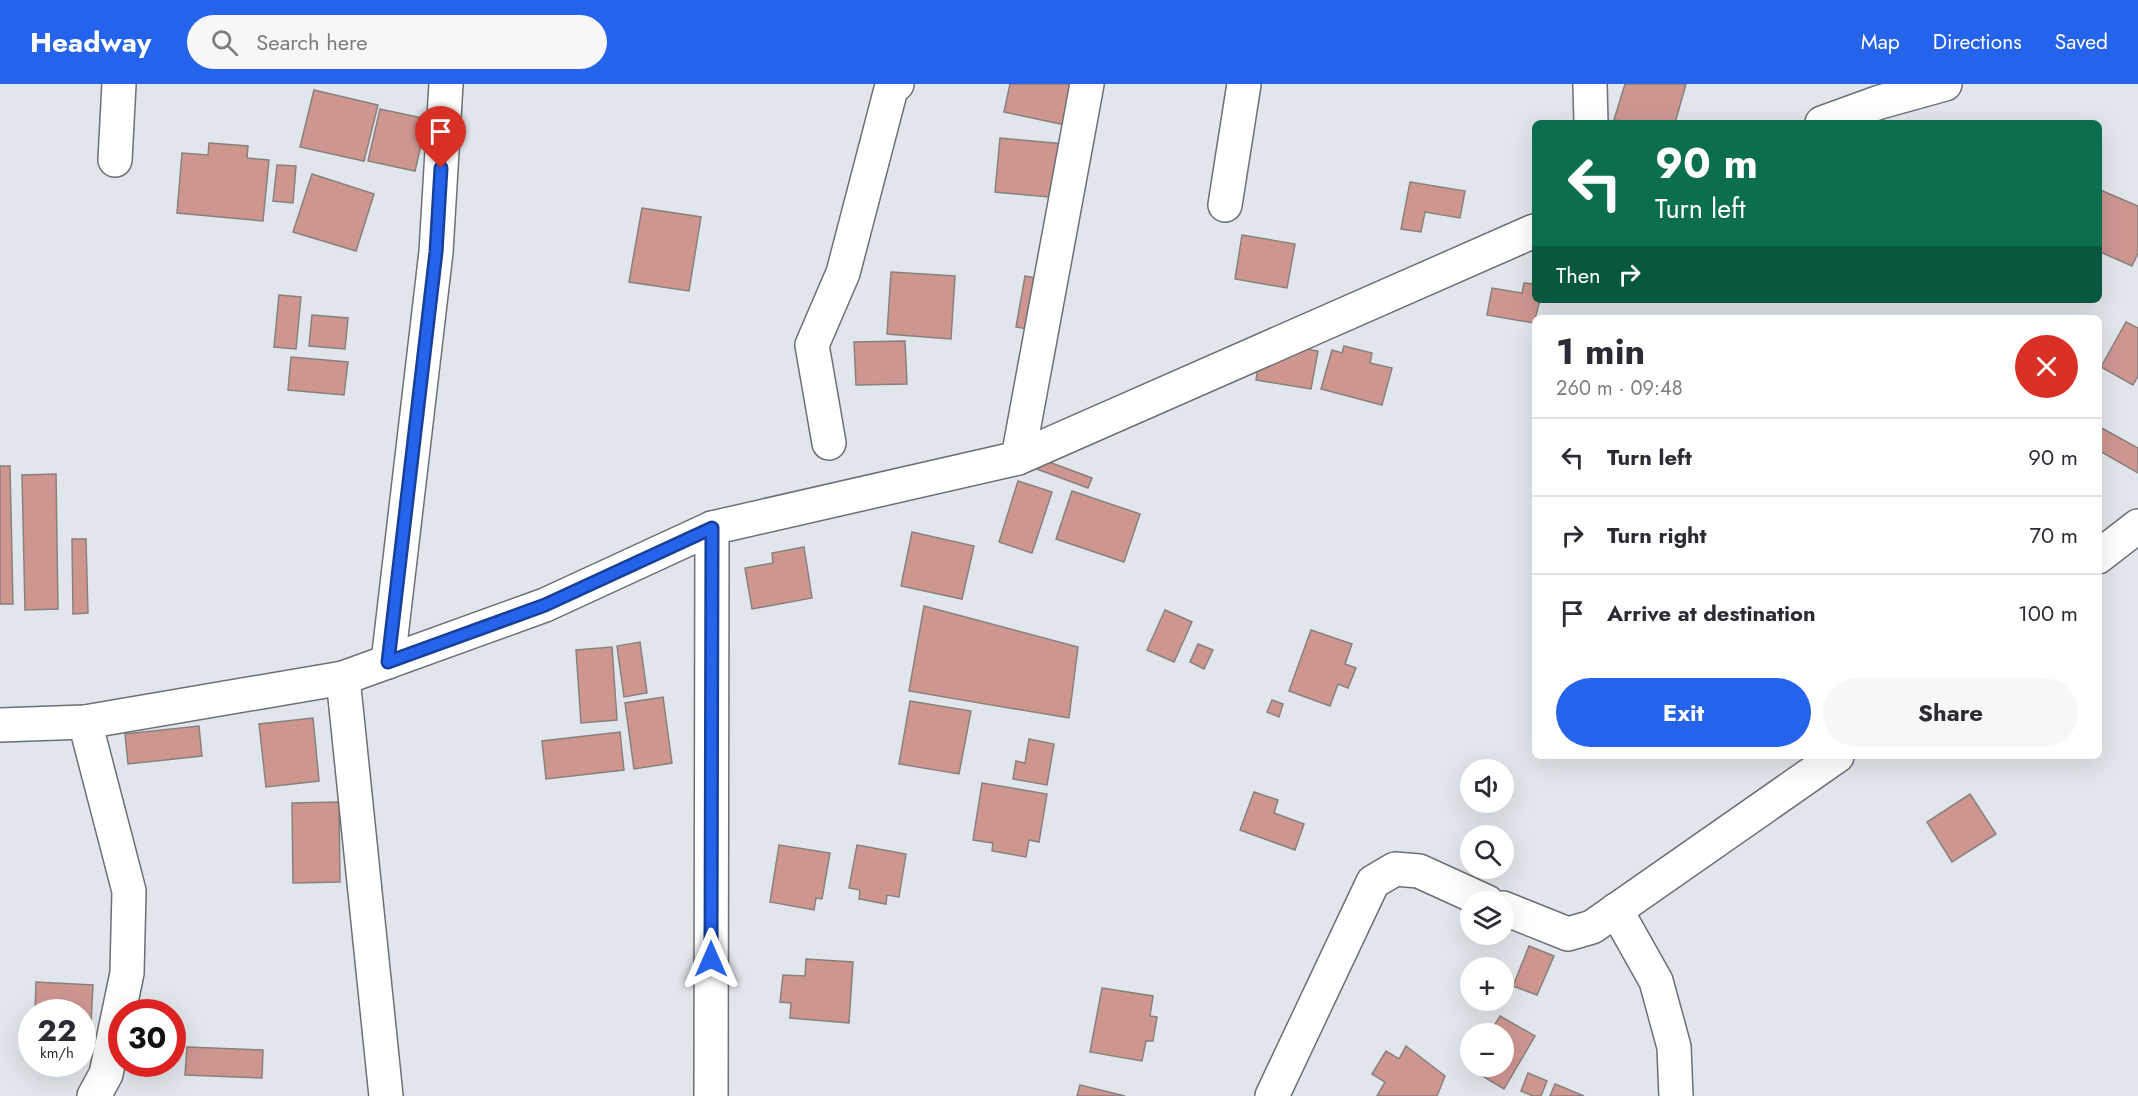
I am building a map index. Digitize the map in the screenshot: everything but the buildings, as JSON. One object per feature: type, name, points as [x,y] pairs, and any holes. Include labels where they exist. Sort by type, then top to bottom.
[{"type":"street","points":[[115,160],[119,84]]},
{"type":"street","points":[[388,662],[436,252],[446,84]]},
{"type":"street","points":[[1018,458],[1087,84]]},
{"type":"street","points":[[1225,205],[1244,84]]},
{"type":"street","points":[[1590,84],[1590,120]]},
{"type":"street","points":[[1830,120],[1880,102],[1945,84]]},
{"type":"street","points":[[829,443],[812,345],[843,273],[887,86]]},
{"type":"street","points":[[0,725],[85,722],[343,678],[545,605],[712,528],[1018,458],[1532,232]]},
{"type":"street","points":[[2102,554],[2138,526]]},
{"type":"street","points":[[711,1096],[712,528]]},
{"type":"street","points":[[343,678],[386,1096]]},
{"type":"street","points":[[85,722],[129,891],[127,973],[106,1074],[94,1096]]},
{"type":"street","points":[[1514,912],[1568,934],[1592,927],[1833,759]]},
{"type":"street","points":[[1272,1096],[1373,882],[1395,869],[1419,871],[1463,891]]},
{"type":"street","points":[[1616,910],[1656,981],[1674,1047],[1676,1096]]},
{"type":"route","points":[[441,168],[436,252],[388,662],[545,605],[712,528],[711,959]]}]
